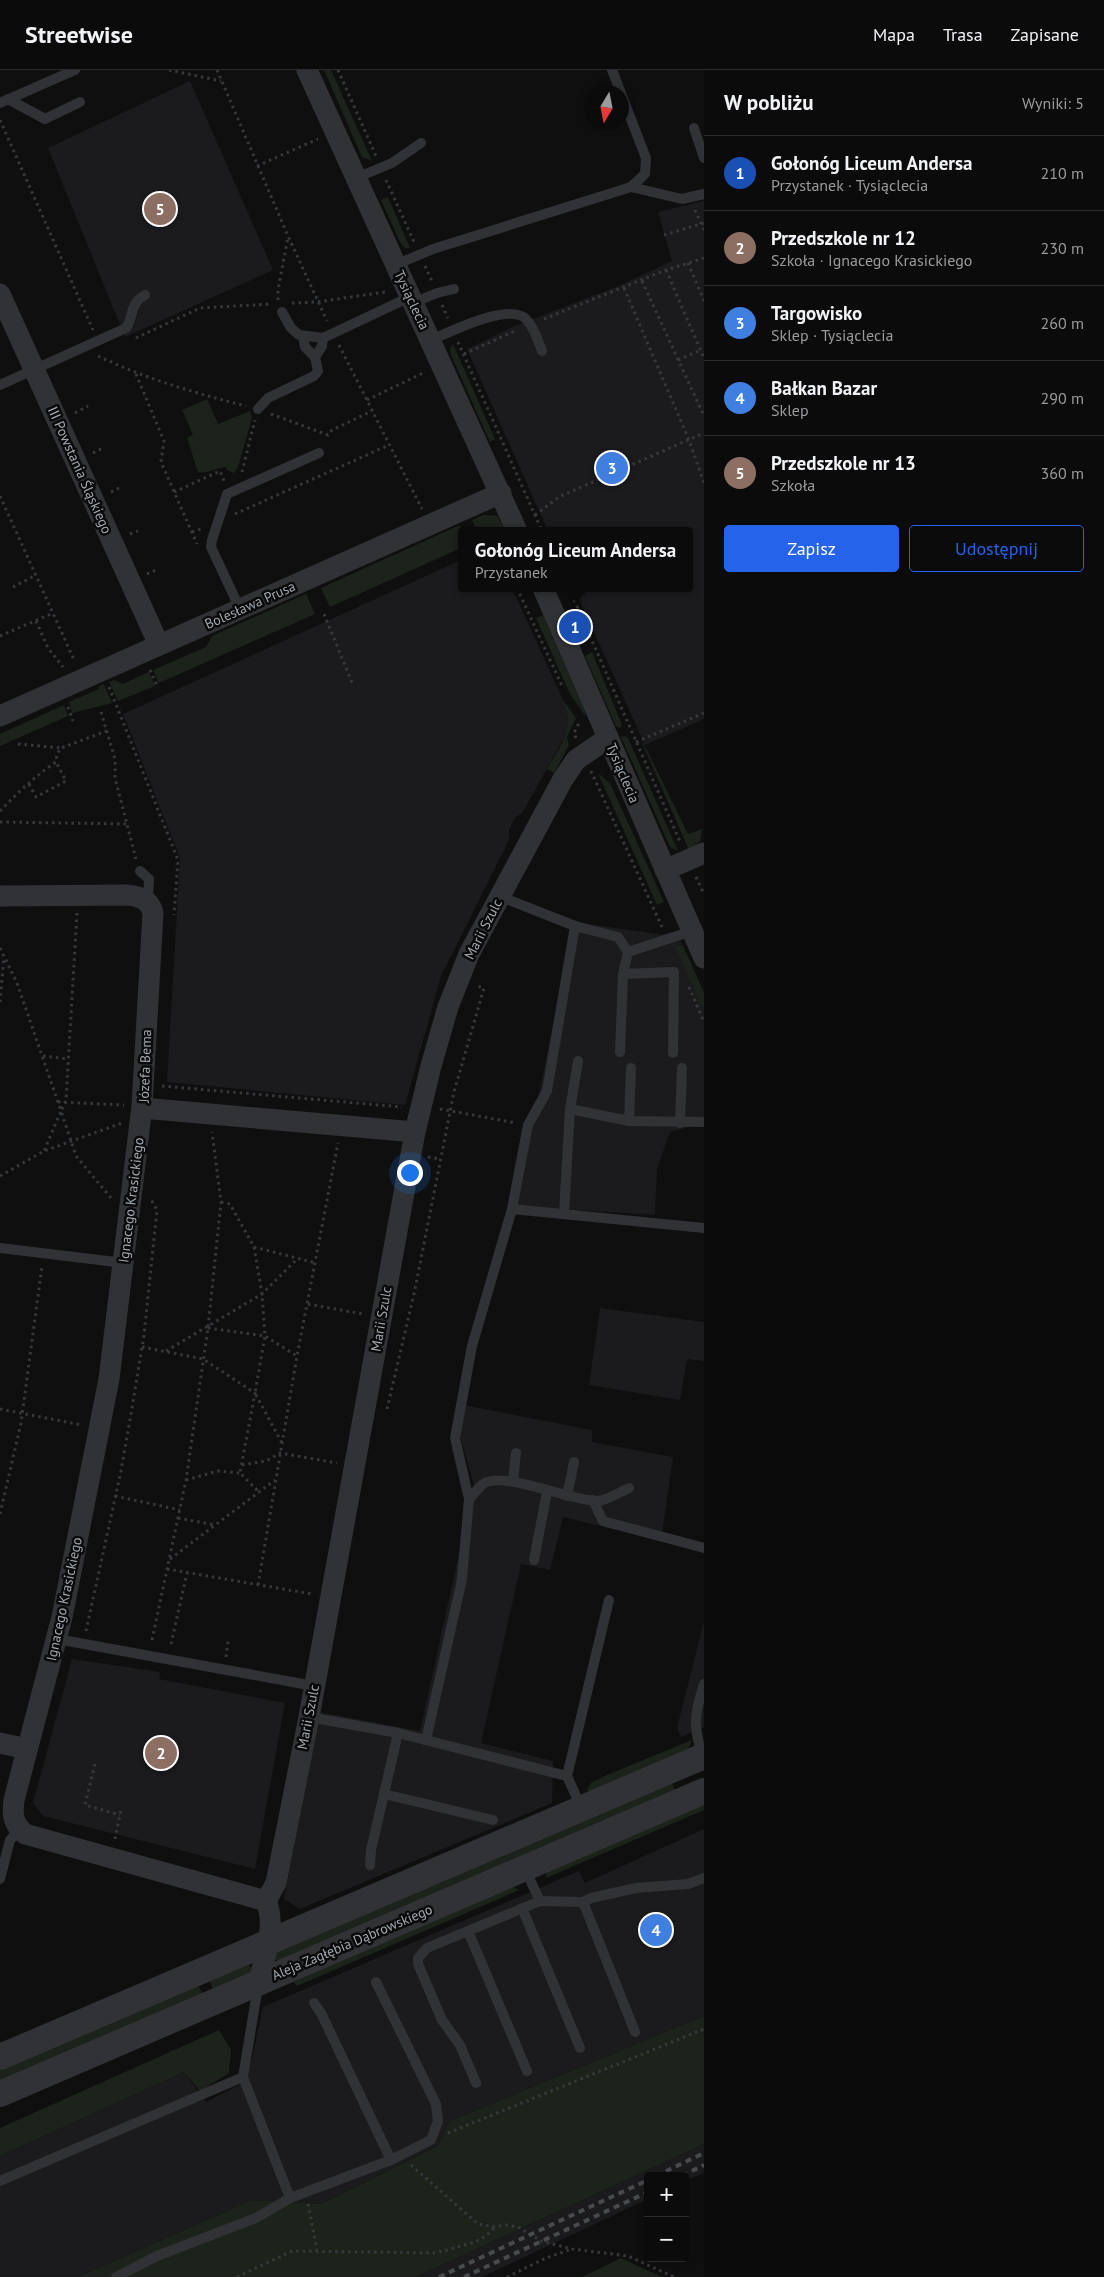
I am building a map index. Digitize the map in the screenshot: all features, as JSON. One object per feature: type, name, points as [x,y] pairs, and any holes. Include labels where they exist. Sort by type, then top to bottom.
[{"type":"street","name":"Tysiąclecia","points":[[307,70],[516,527]]},
{"type":"street","name":"III Powstania Śląskiego","points":[[0,294],[159,645]]},
{"type":"street","name":"Bolesława Prusa","points":[[0,716],[500,493]]},
{"type":"street","name":"Tysiąclecia","points":[[545,592],[704,958]]},
{"type":"street","name":"Marii Szulc","points":[[266,1901],[276,1883],[309,1717],[415,1132],[440,1032],[458,980],[499,896],[568,771],[583,754],[608,738]]},
{"type":"street","points":[[665,870],[694,852]]},
{"type":"street","points":[[0,896],[127,895],[138,896],[148,902]]},
{"type":"street","name":"Józefa Bema","points":[[148,902],[153,913],[142,1104],[209,1114],[415,1132]]},
{"type":"street","name":"Ignacego Krasickiego","points":[[20,1830],[16,1827],[12,1815],[27,1749],[56,1640],[110,1379],[142,1104]]},
{"type":"street","points":[[0,1743],[27,1749]]},
{"type":"street","points":[[0,2056],[704,1756]]},
{"type":"street","name":"Aleja Zagłębia Dąbrowskiego","points":[[0,2094],[704,1791]]},
{"type":"street","points":[[20,1830],[25,1834],[40,1839],[266,1901],[271,1917],[259,1982]]},
{"type":"lane","points":[[4,101],[75,70]]},
{"type":"lane","points":[[395,265],[433,249],[631,187],[644,174],[646,158],[612,70]]},
{"type":"lane","points":[[4,101],[45,119],[80,102]]},
{"type":"lane","points":[[694,128],[704,158]]},
{"type":"lane","points":[[356,178],[392,163],[421,143]]},
{"type":"lane","points":[[631,187],[682,199],[704,194]]},
{"type":"lane","points":[[285,308],[291,328],[303,336],[322,338],[412,300],[436,292],[454,289]]},
{"type":"lane","points":[[0,385],[126,328],[132,319],[133,305],[136,300],[145,295]]},
{"type":"lane","points":[[430,340],[500,314],[516,313],[526,318],[542,351]]},
{"type":"lane","points":[[258,409],[268,398],[314,376],[318,371],[315,357],[305,347],[303,336]]},
{"type":"lane","points":[[315,357],[322,346],[322,338]]},
{"type":"lane","points":[[240,609],[211,547],[218,522],[233,492],[319,454]]},
{"type":"lane","points":[[140,871],[149,879],[148,902]]},
{"type":"lane","points":[[499,896],[575,926],[618,937],[628,952],[623,974],[620,1052]]},
{"type":"lane","points":[[426,1740],[462,1579],[470,1499],[455,1438],[472,1346],[512,1209],[528,1125],[547,1091],[575,926]]},
{"type":"lane","points":[[628,952],[668,941],[692,931]]},
{"type":"lane","points":[[623,974],[674,972],[673,1052]]},
{"type":"lane","points":[[564,1213],[570,1109],[578,1061]]},
{"type":"lane","points":[[629,1121],[631,1068]]},
{"type":"lane","points":[[680,1123],[682,1068]]},
{"type":"lane","points":[[570,1109],[629,1121],[704,1122]]},
{"type":"lane","points":[[512,1209],[704,1228]]},
{"type":"lane","points":[[0,1248],[124,1263]]},
{"type":"lane","points":[[513,1481],[516,1453]]},
{"type":"lane","points":[[567,1496],[574,1462]]},
{"type":"lane","points":[[470,1499],[484,1484],[493,1481],[513,1481],[547,1492],[598,1502],[629,1488]]},
{"type":"lane","points":[[534,1560],[547,1492]]},
{"type":"lane","points":[[593,1500],[603,1521],[704,1548]]},
{"type":"lane","points":[[582,1808],[567,1776],[609,1600]]},
{"type":"lane","points":[[56,1640],[314,1686]]},
{"type":"lane","points":[[704,1684],[696,1708],[695,1733],[704,1756]]},
{"type":"lane","points":[[309,1717],[398,1733],[567,1776]]},
{"type":"lane","points":[[370,1865],[371,1850],[398,1733]]},
{"type":"lane","points":[[384,1794],[493,1820]]},
{"type":"lane","points":[[0,1879],[10,1840],[20,1830]]},
{"type":"lane","points":[[525,1868],[540,1901]]},
{"type":"lane","points":[[476,2083],[460,2045],[442,2020],[418,1964],[418,1958],[427,1948],[540,1901],[582,1902],[591,1898],[636,1888],[688,1884],[704,1878]]},
{"type":"lane","points":[[582,1902],[635,2032]]},
{"type":"lane","points":[[522,1908],[580,2048]]},
{"type":"lane","points":[[468,1930],[527,2071]]},
{"type":"lane","points":[[259,1982],[243,2077],[290,2198]]},
{"type":"lane","points":[[116,2277],[163,2253],[256,2218],[290,2198],[395,2157],[431,2140],[438,2121],[436,2104],[376,1982]]},
{"type":"lane","points":[[314,2003],[321,2013],[395,2157]]},
{"type":"lane","points":[[0,2181],[243,2077]]},
{"type":"path","points":[[169,70],[222,82]]},
{"type":"path","points":[[217,70],[317,302],[422,510]]},
{"type":"path","points":[[0,120],[96,343],[98,355]]},
{"type":"path","points":[[257,166],[318,139]]},
{"type":"path","points":[[690,198],[704,230]]},
{"type":"path","points":[[664,235],[703,224]]},
{"type":"path","points":[[132,340],[200,308],[279,304],[278,290],[288,236]]},
{"type":"path","points":[[464,354],[666,270],[704,258]]},
{"type":"path","points":[[688,263],[704,301]]},
{"type":"path","points":[[666,270],[704,358]]},
{"type":"path","points":[[642,281],[704,416]]},
{"type":"path","points":[[624,288],[689,440],[704,483]]},
{"type":"path","points":[[285,308],[387,292]]},
{"type":"path","points":[[678,360],[701,350]]},
{"type":"path","points":[[90,359],[106,351]]},
{"type":"path","points":[[98,355],[136,374],[184,390],[258,409],[328,435],[332,430],[372,411]]},
{"type":"path","points":[[367,400],[424,373]]},
{"type":"path","points":[[136,374],[164,442],[161,462],[198,548]]},
{"type":"path","points":[[233,492],[258,409]]},
{"type":"path","points":[[535,515],[559,497],[704,433]]},
{"type":"path","points":[[218,522],[389,445]]},
{"type":"path","points":[[174,492],[220,471],[233,492]]},
{"type":"path","points":[[0,496],[76,664]]},
{"type":"path","points":[[192,532],[198,530]]},
{"type":"path","points":[[13,587],[36,575]]},
{"type":"path","points":[[519,592],[566,694]]},
{"type":"path","points":[[571,592],[636,742],[694,852]]},
{"type":"path","points":[[573,609],[578,607]]},
{"type":"path","points":[[0,636],[53,613]]},
{"type":"path","points":[[324,614],[353,685]]},
{"type":"path","points":[[36,621],[48,648],[64,669]]},
{"type":"path","points":[[590,647],[595,644]]},
{"type":"path","points":[[108,682],[117,706]]},
{"type":"path","points":[[101,712],[115,759],[115,778],[140,871]]},
{"type":"path","points":[[636,742],[704,713]]},
{"type":"path","points":[[576,738],[574,734],[580,721],[580,715]]},
{"type":"path","points":[[18,744],[61,748],[107,731]]},
{"type":"path","points":[[29,784],[36,797],[66,781],[56,762],[57,754],[61,748]]},
{"type":"path","points":[[0,811],[17,792],[56,762]]},
{"type":"path","points":[[592,774],[668,941]]},
{"type":"path","points":[[0,822],[127,824]]},
{"type":"path","points":[[695,874],[704,894]]},
{"type":"path","points":[[44,1151],[65,1103],[78,896]]},
{"type":"path","points":[[0,948],[18,983],[70,1141],[80,1162],[129,1219]]},
{"type":"path","points":[[0,1002],[4,955]]},
{"type":"path","points":[[386,1412],[414,1294],[450,1111],[484,988],[458,980]]},
{"type":"path","points":[[688,986],[704,1022]]},
{"type":"path","points":[[43,1056],[68,1058]]},
{"type":"path","points":[[58,1102],[421,1108],[450,1111],[528,1125]]},
{"type":"path","points":[[0,1176],[44,1151],[70,1141],[142,1104]]},
{"type":"path","points":[[152,1640],[186,1480],[208,1328],[221,1202],[209,1114]]},
{"type":"path","points":[[258,1585],[297,1356],[342,1126]]},
{"type":"path","points":[[82,1644],[115,1496],[142,1347],[156,1210],[135,1171]]},
{"type":"path","points":[[221,1202],[230,1204],[254,1248],[262,1294],[264,1336],[240,1473]]},
{"type":"path","points":[[254,1248],[316,1263]]},
{"type":"path","points":[[0,1514],[23,1413],[43,1253]]},
{"type":"path","points":[[165,1352],[262,1294],[297,1259]]},
{"type":"path","points":[[308,1304],[381,1318]]},
{"type":"path","points":[[208,1328],[264,1336],[297,1356]]},
{"type":"path","points":[[142,1347],[203,1359],[255,1393],[282,1444]]},
{"type":"path","points":[[0,1409],[99,1429]]},
{"type":"path","points":[[242,1466],[266,1461],[280,1453],[355,1466]]},
{"type":"path","points":[[186,1480],[218,1471],[240,1473],[259,1492]]},
{"type":"path","points":[[169,1560],[276,1480]]},
{"type":"path","points":[[115,1496],[180,1510]]},
{"type":"path","points":[[178,1518],[216,1525]]},
{"type":"path","points":[[167,1570],[330,1598]]},
{"type":"path","points":[[171,1644],[186,1573]]},
{"type":"path","points":[[95,1764],[85,1806],[121,1812],[115,1836]]},
{"type":"path","points":[[431,2140],[704,2029]]},
{"type":"path","points":[[395,2157],[478,2224],[495,2227],[506,2225],[518,2227],[541,2241],[572,2249],[628,2256],[674,2277]]},
{"type":"path","points":[[305,2192],[317,2250]]},
{"type":"path","points":[[237,2277],[292,2251],[436,2253],[475,2242],[486,2236],[495,2227]]},
{"type":"path","points":[[507,2277],[546,2258],[572,2249]]},
{"type":"shaded area","points":[[324,70],[331,70],[372,161],[362,157]]},
{"type":"shaded area","points":[[190,81],[273,270],[125,337],[48,148]]},
{"type":"shaded area","points":[[388,197],[410,248],[405,248],[401,244],[381,200]]},
{"type":"shaded area","points":[[704,201],[704,719],[645,745],[576,592],[693,592],[693,527],[546,527],[467,349],[510,328],[616,287],[672,261],[658,212]]},
{"type":"shaded area","points":[[453,344],[495,439],[490,442],[451,355],[450,349]]},
{"type":"shaded area","points":[[207,399],[218,424],[250,411],[252,418],[238,467],[234,473],[227,470],[226,467],[198,472],[187,438],[193,435],[182,410]]},
{"type":"shaded area","points":[[483,515],[497,516],[504,527],[475,527],[472,520]]},
{"type":"shaded area","points":[[460,525],[461,527],[458,527],[458,549],[330,607],[321,588]]},
{"type":"shaded area","points":[[458,561],[458,592],[514,592],[567,709],[568,730],[523,812],[515,818],[509,830],[509,840],[441,976],[405,1105],[167,1082],[180,858],[123,714]]},
{"type":"shaded area","points":[[306,594],[315,614],[159,683],[153,670],[206,647],[212,636]]},
{"type":"shaded area","points":[[543,615],[586,717],[570,694],[536,618]]},
{"type":"shaded area","points":[[592,652],[622,725],[620,728],[616,726],[585,656]]},
{"type":"shaded area","points":[[149,672],[155,686],[118,701],[109,682],[114,680],[123,684]]},
{"type":"shaded area","points":[[104,684],[112,703],[72,713],[69,702],[99,689],[99,686]]},
{"type":"shaded area","points":[[562,699],[576,718],[567,737],[569,745],[554,773],[547,769],[565,736],[568,719]]},
{"type":"shaded area","points":[[64,705],[68,716],[0,746],[0,734]]},
{"type":"shaded area","points":[[625,736],[628,738],[678,851],[670,847],[621,737]]},
{"type":"shaded area","points":[[642,743],[688,834],[702,829],[700,841],[689,850]]},
{"type":"shaded area","points":[[598,773],[610,783],[664,902],[657,905]]},
{"type":"shaded area","points":[[573,922],[679,937],[704,993],[704,1123],[670,1132],[657,1169],[655,1215],[517,1206]]},
{"type":"shaded area","points":[[675,946],[683,946],[704,993],[704,1011]]},
{"type":"shaded area","points":[[600,1308],[704,1322],[704,1361],[687,1359],[680,1400],[589,1385]]},
{"type":"shaded area","points":[[463,1405],[592,1430],[592,1442],[673,1457],[661,1541],[563,1517],[550,1570],[521,1564],[481,1743],[553,1761],[552,1803],[300,1909],[284,1899],[319,1712],[420,1731],[474,1485],[458,1429]]},
{"type":"shaded area","points":[[704,1621],[704,1727],[681,1737],[677,1728]]},
{"type":"shaded area","points":[[72,1659],[160,1672],[159,1679],[285,1703],[255,1869],[43,1816],[33,1803]]},
{"type":"shaded area","points":[[692,1740],[687,1751],[589,1792],[587,1790],[591,1783],[607,1775]]},
{"type":"shaded area","points":[[671,1781],[676,1792],[279,1962],[275,1960],[273,1953]]},
{"type":"shaded area","points":[[704,1801],[704,1810],[546,1878],[547,1870]]},
{"type":"shaded area","points":[[704,1829],[704,2016],[450,2121],[438,2146],[321,2204],[252,2200],[78,2277],[0,2277],[0,2156],[184,2072],[206,2102],[247,2081],[263,2007],[579,1871],[585,1883]]},
{"type":"shaded area","points":[[511,1886],[519,1890],[297,1986],[293,1982]]},
{"type":"shaded area","points":[[249,1965],[252,1973],[214,1992],[209,1979]]},
{"type":"shaded area","points":[[198,1984],[203,1996],[0,2084],[0,2070]]},
{"type":"shaded area","points":[[704,2016],[704,2144],[416,2277],[78,2277],[252,2200],[321,2204],[438,2146],[450,2121]]},
{"type":"shaded area","points":[[219,2030],[231,2050],[229,2073],[200,2091],[184,2072],[0,2156],[0,2128]]},
{"type":"shaded area","points":[[704,2144],[704,2173],[689,2179],[689,2172],[644,2172],[644,2201],[482,2277],[416,2277]]},
{"type":"shaded area","points":[[621,2258],[662,2277],[582,2277]]},
{"type":"railway","points":[[664,2172],[704,2153]]},
{"type":"railway","points":[[689,2172],[704,2165]]},
{"type":"railway","points":[[439,2277],[644,2182]]},
{"type":"railway","points":[[464,2277],[644,2194]]},
{"type":"place","name":"Przedszkole nr 13","points":[[160,209]]},
{"type":"place","name":"Targowisko","points":[[612,468]]},
{"type":"place","name":"Gołonóg Liceum Andersa","points":[[575,627]]},
{"type":"place","name":"Przedszkole nr 12","points":[[161,1753]]},
{"type":"place","name":"Bałkan Bazar","points":[[656,1930]]}]
